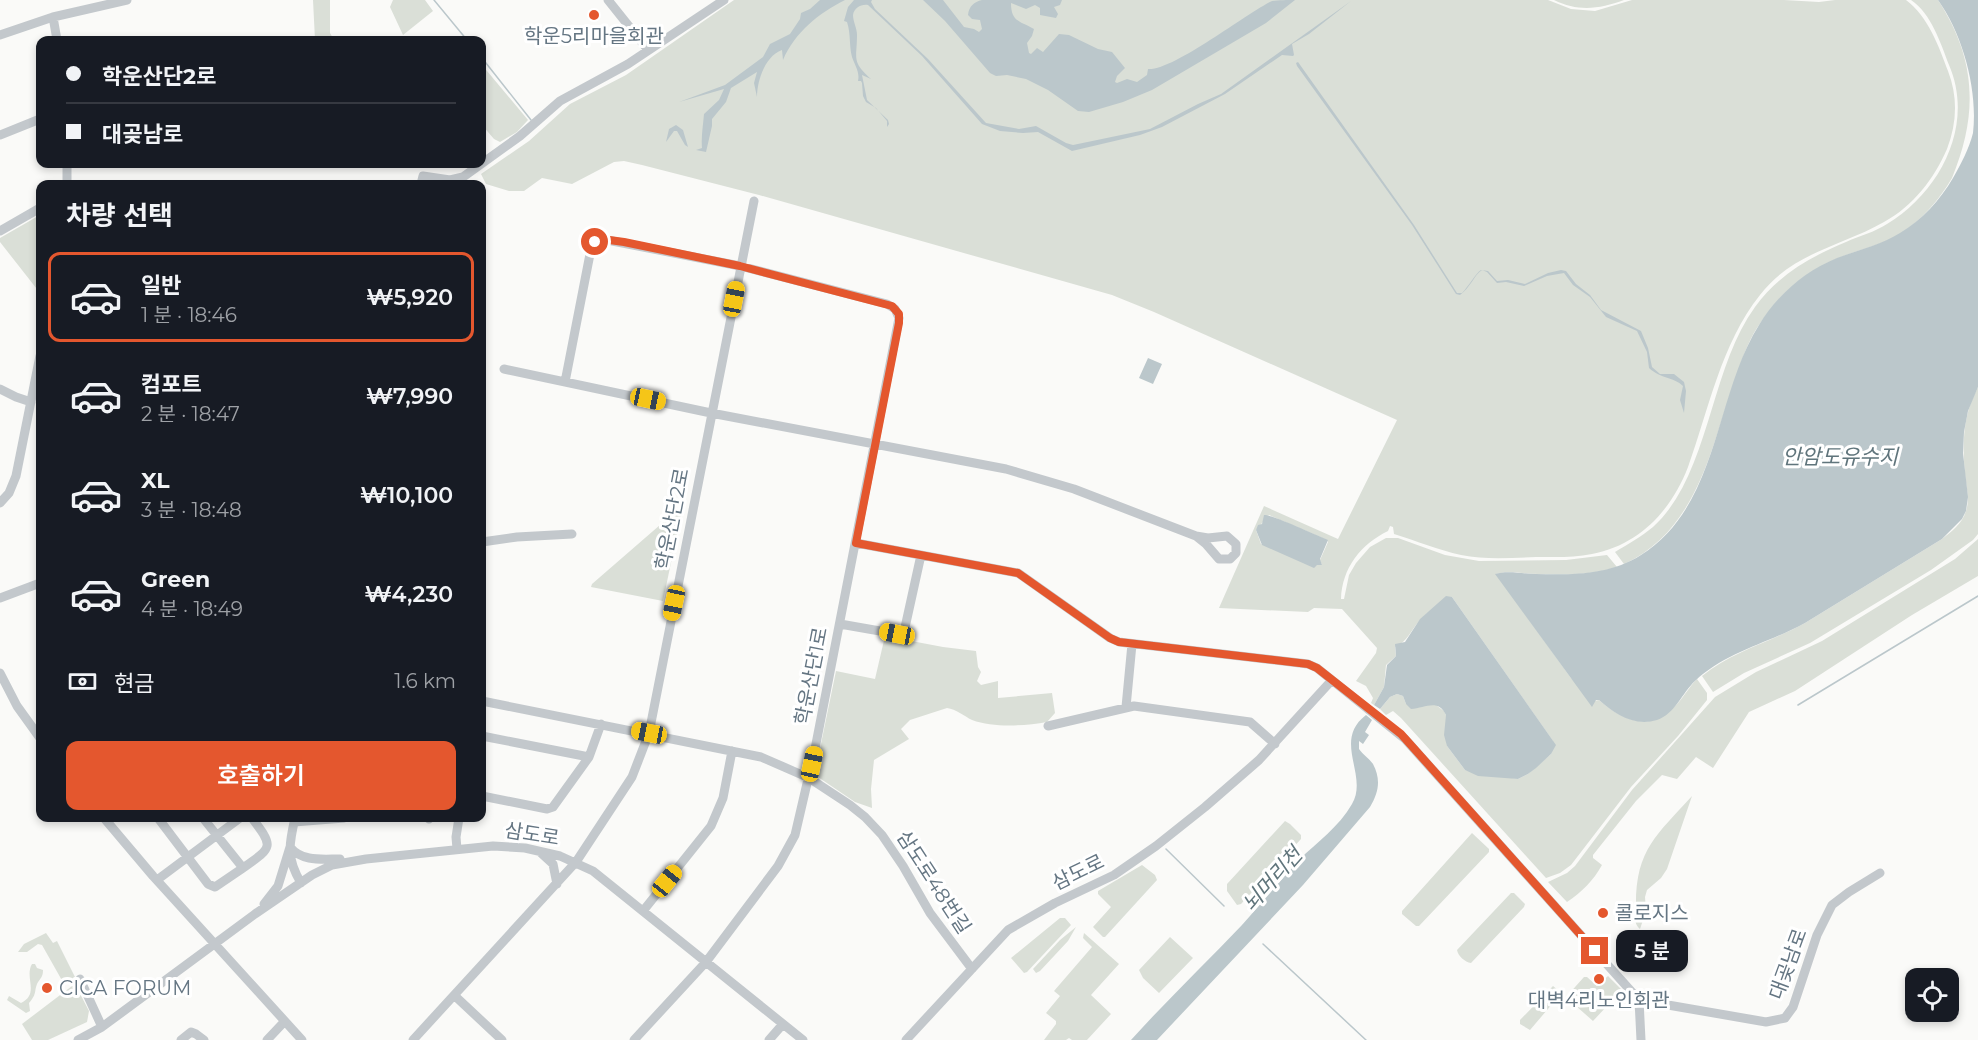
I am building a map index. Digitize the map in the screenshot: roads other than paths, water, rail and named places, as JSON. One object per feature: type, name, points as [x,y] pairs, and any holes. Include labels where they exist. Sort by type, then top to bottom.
[{"type":"street","points":[[0,35],[53,17],[127,0]]},
{"type":"street","points":[[608,0],[648,50]]},
{"type":"street","points":[[486,160],[520,136],[564,98],[609,75],[724,0]]},
{"type":"street","points":[[53,17],[56,36]]},
{"type":"street","points":[[0,135],[36,121]]},
{"type":"street","points":[[422,180],[423,176],[450,180],[463,177],[476,168]]},
{"type":"street","name":"학운산단2로","points":[[413,1040],[576,862],[632,777],[649,733],[754,201]]},
{"type":"street","points":[[0,231],[36,210]]},
{"type":"street","points":[[565,382],[589,256],[593,245],[598,240],[624,242],[740,266]]},
{"type":"street","name":"학운산단1로","points":[[634,1040],[706,962],[783,858],[798,826],[899,323],[899,314],[887,304],[740,266]]},
{"type":"street","points":[[504,369],[711,413],[876,443],[1030,475],[1196,536]]},
{"type":"street","points":[[0,503],[9,493],[16,476],[36,376]]},
{"type":"street","points":[[0,389],[31,402]]},
{"type":"street","points":[[486,541],[572,534]]},
{"type":"street","points":[[856,543],[1018,573],[1110,638],[1132,644],[1308,664],[1317,668],[1405,739],[1639,1000],[1641,1040]]},
{"type":"street","points":[[840,624],[897,634],[904,632],[921,555]]},
{"type":"street","points":[[0,598],[36,584]]},
{"type":"street","points":[[1126,706],[1132,644]]},
{"type":"street","points":[[0,673],[17,706],[36,732]]},
{"type":"street","name":"삼도로","points":[[906,1040],[1008,930],[1055,903],[1114,875],[1156,846],[1243,775],[1275,744],[1332,680]]},
{"type":"street","name":"삼도로48번길","points":[[486,702],[769,759],[809,778],[865,816],[893,850],[930,913],[972,969]]},
{"type":"street","points":[[1048,726],[1126,706],[1250,723],[1275,744]]},
{"type":"street","points":[[486,797],[550,808],[564,793],[589,757],[601,724]]},
{"type":"street","points":[[486,737],[589,757]]},
{"type":"street","points":[[644,911],[711,826],[723,798],[732,751]]},
{"type":"street","points":[[109,822],[157,880],[302,1040]]},
{"type":"street","points":[[161,822],[213,887],[218,886],[264,854],[268,844],[266,837],[255,822]]},
{"type":"street","points":[[206,822],[243,868]]},
{"type":"street","points":[[157,880],[235,822]]},
{"type":"street","points":[[255,914],[278,886],[290,847],[295,822]]},
{"type":"street","points":[[457,849],[458,822]]},
{"type":"street","name":"삼도로","points":[[78,1040],[102,1027],[255,914],[332,865],[366,859],[493,846],[536,850],[576,862],[593,871],[803,1040]]},
{"type":"street","points":[[290,847],[297,855],[308,858],[366,859]]},
{"type":"street","points":[[290,847],[290,861],[301,883]]},
{"type":"street","points":[[536,850],[553,864],[557,884]]},
{"type":"street","name":"대곶남로","points":[[1639,1000],[1766,1022],[1785,1018],[1793,1007],[1818,935],[1832,905],[1880,873]]},
{"type":"street","points":[[80,979],[102,1027]]},
{"type":"street","points":[[455,996],[502,1040]]},
{"type":"street","points":[[267,1040],[284,1022]]},
{"type":"street","points":[[769,1040],[783,1024]]},
{"type":"street","points":[[181,1040],[191,1032],[204,1040]]},
{"type":"water","points":[[820,0],[845,0],[809,24],[794,41],[783,60],[782,50],[771,58],[760,77],[757,97],[754,83],[757,72],[731,88],[726,102],[712,119],[706,152],[696,150],[702,148],[704,114],[719,100],[724,89],[679,102],[725,85],[763,57],[770,44],[790,34],[800,19],[801,13]]},
{"type":"water","points":[[854,0],[872,0],[875,9],[928,59],[986,123],[1019,129],[1036,126],[1073,145],[1150,129],[1221,94],[1351,1],[1309,34],[1292,44],[1293,56],[1282,55],[1225,94],[1162,127],[1140,135],[1072,151],[1038,132],[1000,131],[982,124],[922,56],[868,5],[856,8],[853,15],[857,32],[856,59],[860,68],[871,79],[862,75],[867,100],[874,107],[866,102],[862,83],[858,81],[858,72],[852,57],[847,22],[844,21],[848,7]]},
{"type":"water","points":[[923,0],[943,0],[964,27],[979,32],[982,29],[980,20],[972,19],[968,15],[974,3],[979,1],[1062,0],[1060,5],[1054,7],[1058,14],[1056,18],[1040,15],[1040,8],[1035,5],[1026,9],[1011,3],[1015,17],[1034,29],[1027,43],[1029,53],[1031,54],[1037,48],[1043,52],[1059,34],[1069,35],[1098,49],[1112,52],[1125,68],[1117,76],[1115,82],[1117,83],[1127,79],[1137,82],[1147,75],[1148,69],[1159,67],[1191,52],[1272,1],[1295,0],[1266,23],[1152,90],[1089,112],[1078,111],[1048,90],[1026,79],[1007,75],[996,76],[990,73],[945,21]]},
{"type":"water","name":"안암도유수지","points":[[1938,0],[1978,0],[1978,387],[1968,411],[1964,432],[1963,453],[1968,497],[1966,511],[1962,519],[1942,539],[1805,623],[1734,655],[1707,671],[1690,686],[1674,708],[1663,717],[1649,722],[1640,722],[1625,718],[1599,700],[1596,700],[1592,707],[1495,574],[1510,572],[1563,574],[1617,567],[1641,555],[1667,534],[1686,508],[1701,479],[1744,353],[1759,325],[1774,304],[1793,285],[1825,263],[1885,241],[1908,228],[1930,209],[1942,194],[1967,151],[1973,133],[1974,116],[1967,64],[1955,29]]},
{"type":"water","points":[[1298,62],[1414,225],[1457,293],[1462,293],[1482,270],[1467,289],[1460,295],[1456,294],[1412,225],[1297,66]]},
{"type":"water","points":[[676,125],[683,130],[688,147],[677,131],[674,131],[666,142],[669,129]]},
{"type":"water","points":[[1483,270],[1488,271],[1497,281],[1508,280],[1525,284],[1548,273],[1566,271],[1576,284],[1590,295],[1601,310],[1641,331],[1652,367],[1660,374],[1674,374],[1684,382],[1686,391],[1684,413],[1680,400],[1683,386],[1676,381],[1658,374],[1649,368],[1647,352],[1637,331],[1606,317],[1590,297],[1573,285],[1564,273],[1547,276],[1524,286],[1506,282],[1497,283]]},
{"type":"water","points":[[1148,358],[1162,364],[1153,384],[1139,378]]},
{"type":"water","points":[[1264,515],[1328,540],[1320,559],[1322,565],[1314,568],[1262,545],[1256,530],[1258,525],[1262,524]]},
{"type":"water","points":[[1446,596],[1452,597],[1556,745],[1551,754],[1536,768],[1518,779],[1478,776],[1465,770],[1447,746],[1444,735],[1446,715],[1439,707],[1431,705],[1411,709],[1403,696],[1397,694],[1390,697],[1380,709],[1374,705],[1384,687],[1387,665],[1396,656],[1395,644],[1405,642],[1420,619]]},
{"type":"water","points":[[1366,715],[1372,720],[1365,732],[1369,735],[1363,744],[1359,741],[1359,749],[1373,764],[1378,780],[1377,791],[1370,807],[1303,885],[1157,1040],[1131,1040],[1242,925],[1299,860],[1347,812],[1356,793],[1357,782],[1351,747],[1352,736],[1356,725]]},
{"type":"waterway","points":[[434,0],[464,36]]},
{"type":"waterway","points":[[486,63],[531,120]]},
{"type":"waterway","points":[[1798,705],[1978,596]]},
{"type":"waterway","points":[[1166,849],[1224,906]]},
{"type":"waterway","points":[[1263,944],[1366,1040]]},
{"type":"place","name":"학운5리마을회관","points":[[594,15]]},
{"type":"place","name":"콜로지스","points":[[1603,913]]},
{"type":"place","name":"대벽4리노인회관","points":[[1599,979]]},
{"type":"place","name":"CICA FORUM","points":[[47,988]]},
{"type":"water label","name":"뇌머리천","points":[[1272,879]]}]
